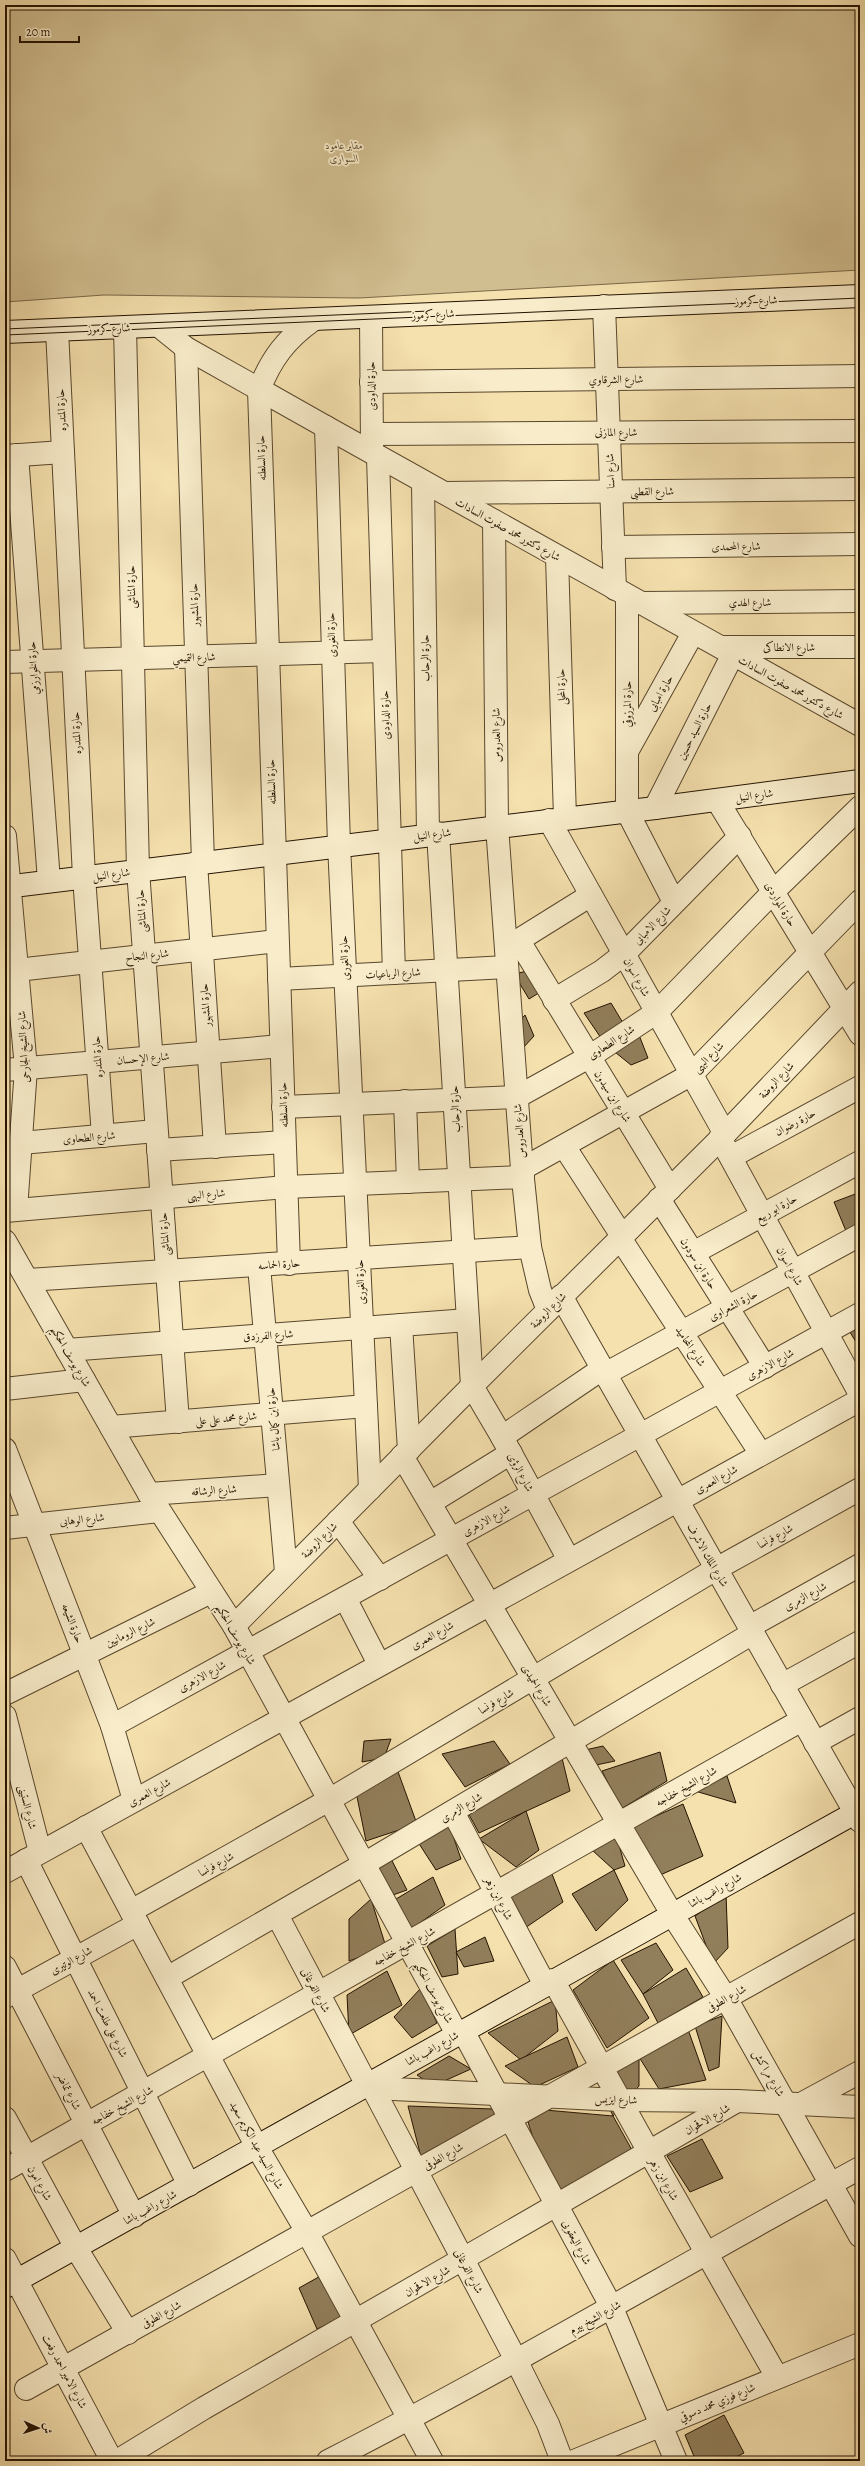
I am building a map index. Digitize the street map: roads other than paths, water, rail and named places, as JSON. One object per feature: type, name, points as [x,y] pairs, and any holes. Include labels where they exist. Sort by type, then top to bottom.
[{"type":"street","name":"شارع كرموز","points":[[5,332],[160,327],[604,306],[860,296]]},
{"type":"street","name":"شارع اسنا","points":[[604,306],[613,547],[627,596]]},
{"type":"street","name":"حارة الداودى","points":[[370,317],[371,382],[383,651],[394,973]]},
{"type":"street","name":"حارة السلطنه","points":[[289,1264],[259,390],[267,368],[279,349],[294,333],[313,320]]},
{"type":"street","name":"شارع دكتور محمد صفوت السادات","points":[[160,327],[186,348],[259,390],[326,428],[374,448],[443,494],[860,725]]},
{"type":"street","name":"حارة المناشى","points":[[125,328],[138,870],[178,1422]]},
{"type":"street","name":"حارة المندره","points":[[57,330],[72,660],[84,878],[103,1136]]},
{"type":"street","name":"حارة المشهور","points":[[186,348],[196,656],[202,949],[215,1147]]},
{"type":"street","name":"شارع الشرقاوي","points":[[371,382],[860,376]]},
{"type":"street","name":"حارة الغورى","points":[[326,428],[339,845],[370,1489]]},
{"type":"street","name":"شارع المازنى","points":[[374,448],[609,432],[860,431]]},
{"type":"street","points":[[11,455],[63,452]]},
{"type":"street","name":"حارة الخوارزمي","points":[[11,455],[32,661],[49,881]]},
{"type":"street","name":"حارة الرحاب","points":[[423,482],[433,834],[447,970],[472,1386]]},
{"type":"street","name":"شارع القطبى","points":[[443,494],[860,489]]},
{"type":"street","name":"شارع العدروس","points":[[494,521],[497,826],[511,952],[517,1097],[522,1173],[530,1247],[540,1290],[554,1303]]},
{"type":"street","name":"شارع المحمدى","points":[[613,547],[860,544]]},
{"type":"street","name":"حارة المحلى","points":[[557,557],[557,819]]},
{"type":"street","name":"شارع الهدي","points":[[627,596],[860,601]]},
{"type":"street","name":"حارة المرزوقي","points":[[626,811],[627,596]]},
{"type":"street","name":"حارة امبابى","points":[[626,753],[693,633]]},
{"type":"street","name":"شارع الانطاكى","points":[[726,650],[860,647]]},
{"type":"street","name":"حارة السيد حسين","points":[[655,808],[726,650]]},
{"type":"street","name":"شارع التميمي","points":[[5,662],[383,651]]},
{"type":"street","name":"شارع النيل","points":[[7,886],[84,878],[200,862],[655,808],[860,781]]},
{"type":"street","name":"حارة المواردى","points":[[718,800],[860,1034]]},
{"type":"street","name":"شارع الطحاوى","points":[[283,1107],[517,1097],[589,1057],[657,1012],[773,892],[860,807]]},
{"type":"street","points":[[626,811],[674,902]]},
{"type":"street","name":"شارع اسوان","points":[[557,819],[591,895],[692,1074],[723,1136],[731,1157],[860,1394]]},
{"type":"street","name":"شارع الشيخ الجارحى","points":[[5,836],[7,886],[17,970],[16,1069],[21,1143],[11,1210]]},
{"type":"street","name":"شارع الامبابى","points":[[554,1000],[602,971],[624,954],[740,836]]},
{"type":"street","points":[[511,952],[591,895]]},
{"type":"street","name":"شارع البهى","points":[[11,1210],[286,1188],[459,1180],[522,1173],[564,1146],[692,1074],[860,901]]},
{"type":"street","name":"شارع النجاح","points":[[17,970],[277,941]]},
{"type":"street","name":"شارع الرباعيات","points":[[279,979],[447,970],[511,952]]},
{"type":"street","name":"شارع ابن سيدون","points":[[511,952],[554,1000],[624,1113],[664,1194]]},
{"type":"street","name":"شارع الروضة","points":[[234,1626],[554,1303],[723,1136],[860,992]]},
{"type":"street","name":"شارع الإحسان","points":[[16,1069],[281,1046]]},
{"type":"street","name":"حارة رضوان","points":[[731,1157],[860,1087]]},
{"type":"street","points":[[405,1101],[408,1182]]},
{"type":"street","name":"شارع الطحاوى","points":[[21,1143],[103,1136],[215,1147],[284,1142]]},
{"type":"street","name":"شارع المحاميد","points":[[564,1146],[681,1332],[761,1454]]},
{"type":"street","name":"حارة ابو ربيع","points":[[693,1253],[860,1162]]},
{"type":"street","name":"حارة ابن سودون","points":[[664,1194],[693,1253],[765,1367]]},
{"type":"street","name":"حارة الشعراوى","points":[[430,1503],[604,1371],[727,1308],[860,1235]]},
{"type":"street","name":"شارع يوسف الحكيم","points":[[5,1241],[154,1503],[234,1626],[408,1944],[460,2033]]},
{"type":"street","name":"حارة الحماسه","points":[[28,1280],[464,1253],[530,1247]]},
{"type":"street","name":"حارة ابن كمال باشا","points":[[259,1266],[286,1572]]},
{"type":"street","name":"شارع الملك الاشرف","points":[[554,1303],[604,1371],[815,1743],[858,1815]]},
{"type":"street","name":"شارع الازهرى","points":[[112,1726],[860,1314]]},
{"type":"street","name":"شارع الفرزدق","points":[[67,1350],[468,1320]]},
{"type":"street","points":[[402,1325],[405,1453]]},
{"type":"street","points":[[5,1389],[84,1380]]},
{"type":"street","name":"شارع الرؤى","points":[[472,1386],[507,1445],[568,1560]]},
{"type":"street","name":"شارع العمرى","points":[[5,1872],[379,1664],[860,1400]]},
{"type":"street","name":"شارع محمد على على","points":[[111,1427],[366,1406]]},
{"type":"street","name":"حارة الشيعه","points":[[5,1449],[112,1726],[134,1800]]},
{"type":"street","name":"شارع الحميدى","points":[[405,1453],[430,1503],[451,1540],[672,1914]]},
{"type":"street","name":"شارع الرشاقه","points":[[154,1503],[278,1485]]},
{"type":"street","name":"شارع فرنسا","points":[[135,1918],[329,1800],[716,1569],[860,1489]]},
{"type":"street","name":"شارع الوهابى","points":[[5,1528],[154,1503]]},
{"type":"street","points":[[338,1521],[380,1578]]},
{"type":"street","name":"شارع الزمرى","points":[[167,1978],[277,1915],[570,1742],[751,1630],[860,1566]]},
{"type":"street","name":"شارع الرومانيين","points":[[5,1694],[211,1592]]},
{"type":"street","points":[[345,1598],[379,1664]]},
{"type":"street","points":[[782,1685],[860,1642]]},
{"type":"street","name":"شارع الستينى","points":[[5,1716],[33,1856]]},
{"type":"street","points":[[815,1743],[860,1718]]},
{"type":"street","name":"شارع الشيخ خفاجه","points":[[5,2170],[497,1894],[802,1720]]},
{"type":"street","name":"شارع ابن زهر","points":[[452,1812],[497,1894],[602,2068],[777,2377]]},
{"type":"street","name":"شارع راغب باشا","points":[[11,2284],[188,2185],[370,2086],[549,1982],[672,1914],[858,1815]]},
{"type":"street","name":"شارع السيد عبد الكريم سعيد","points":[[86,1827],[257,2147],[307,2232],[432,2461]]},
{"type":"street","name":"شارع على طلعت احمد","points":[[33,1856],[75,1958],[188,2185]]},
{"type":"street","name":"شارع مراكش","points":[[672,1914],[794,2104],[831,2184],[860,2236]]},
{"type":"street","name":"شارع الفرغانى","points":[[277,1915],[318,1995],[417,2171],[464,2260],[548,2424],[562,2461]]},
{"type":"street","name":"شارع الوتيرى","points":[[11,1994],[75,1958],[135,1918]]},
{"type":"street","name":"شارع الطوفى","points":[[26,2389],[860,1923]]},
{"type":"street","name":"شارع تماضر","points":[[5,1967],[11,1994],[86,2124],[134,2216]]},
{"type":"street","name":"شارع اليعقوبى","points":[[460,2033],[498,2093],[612,2308],[676,2461]]},
{"type":"street","points":[[794,2104],[860,2072]]},
{"type":"street","name":"شارع ايزيس","points":[[370,2086],[620,2100],[737,2101],[860,2108]]},
{"type":"street","name":"شارع الاقحوان","points":[[117,2461],[204,2408],[464,2260],[737,2101]]},
{"type":"street","name":"شارع امون","points":[[5,2118],[76,2248],[128,2333]]},
{"type":"street","name":"شارع الشيخ بيرم","points":[[340,2458],[612,2308],[860,2168]]},
{"type":"street","name":"شارع الامير احمد رفعت","points":[[5,2259],[11,2284],[63,2369],[112,2461]]},
{"type":"street","name":"شارع فوزي محمد دسوقي","points":[[574,2461],[860,2344]]},
{"type":"tram line","points":[[5,335],[860,298]]},
{"type":"tram line","points":[[5,329],[430,311]]},
{"type":"park label","name":"مقابر عامود السوارى","points":[[344,151]]}]
